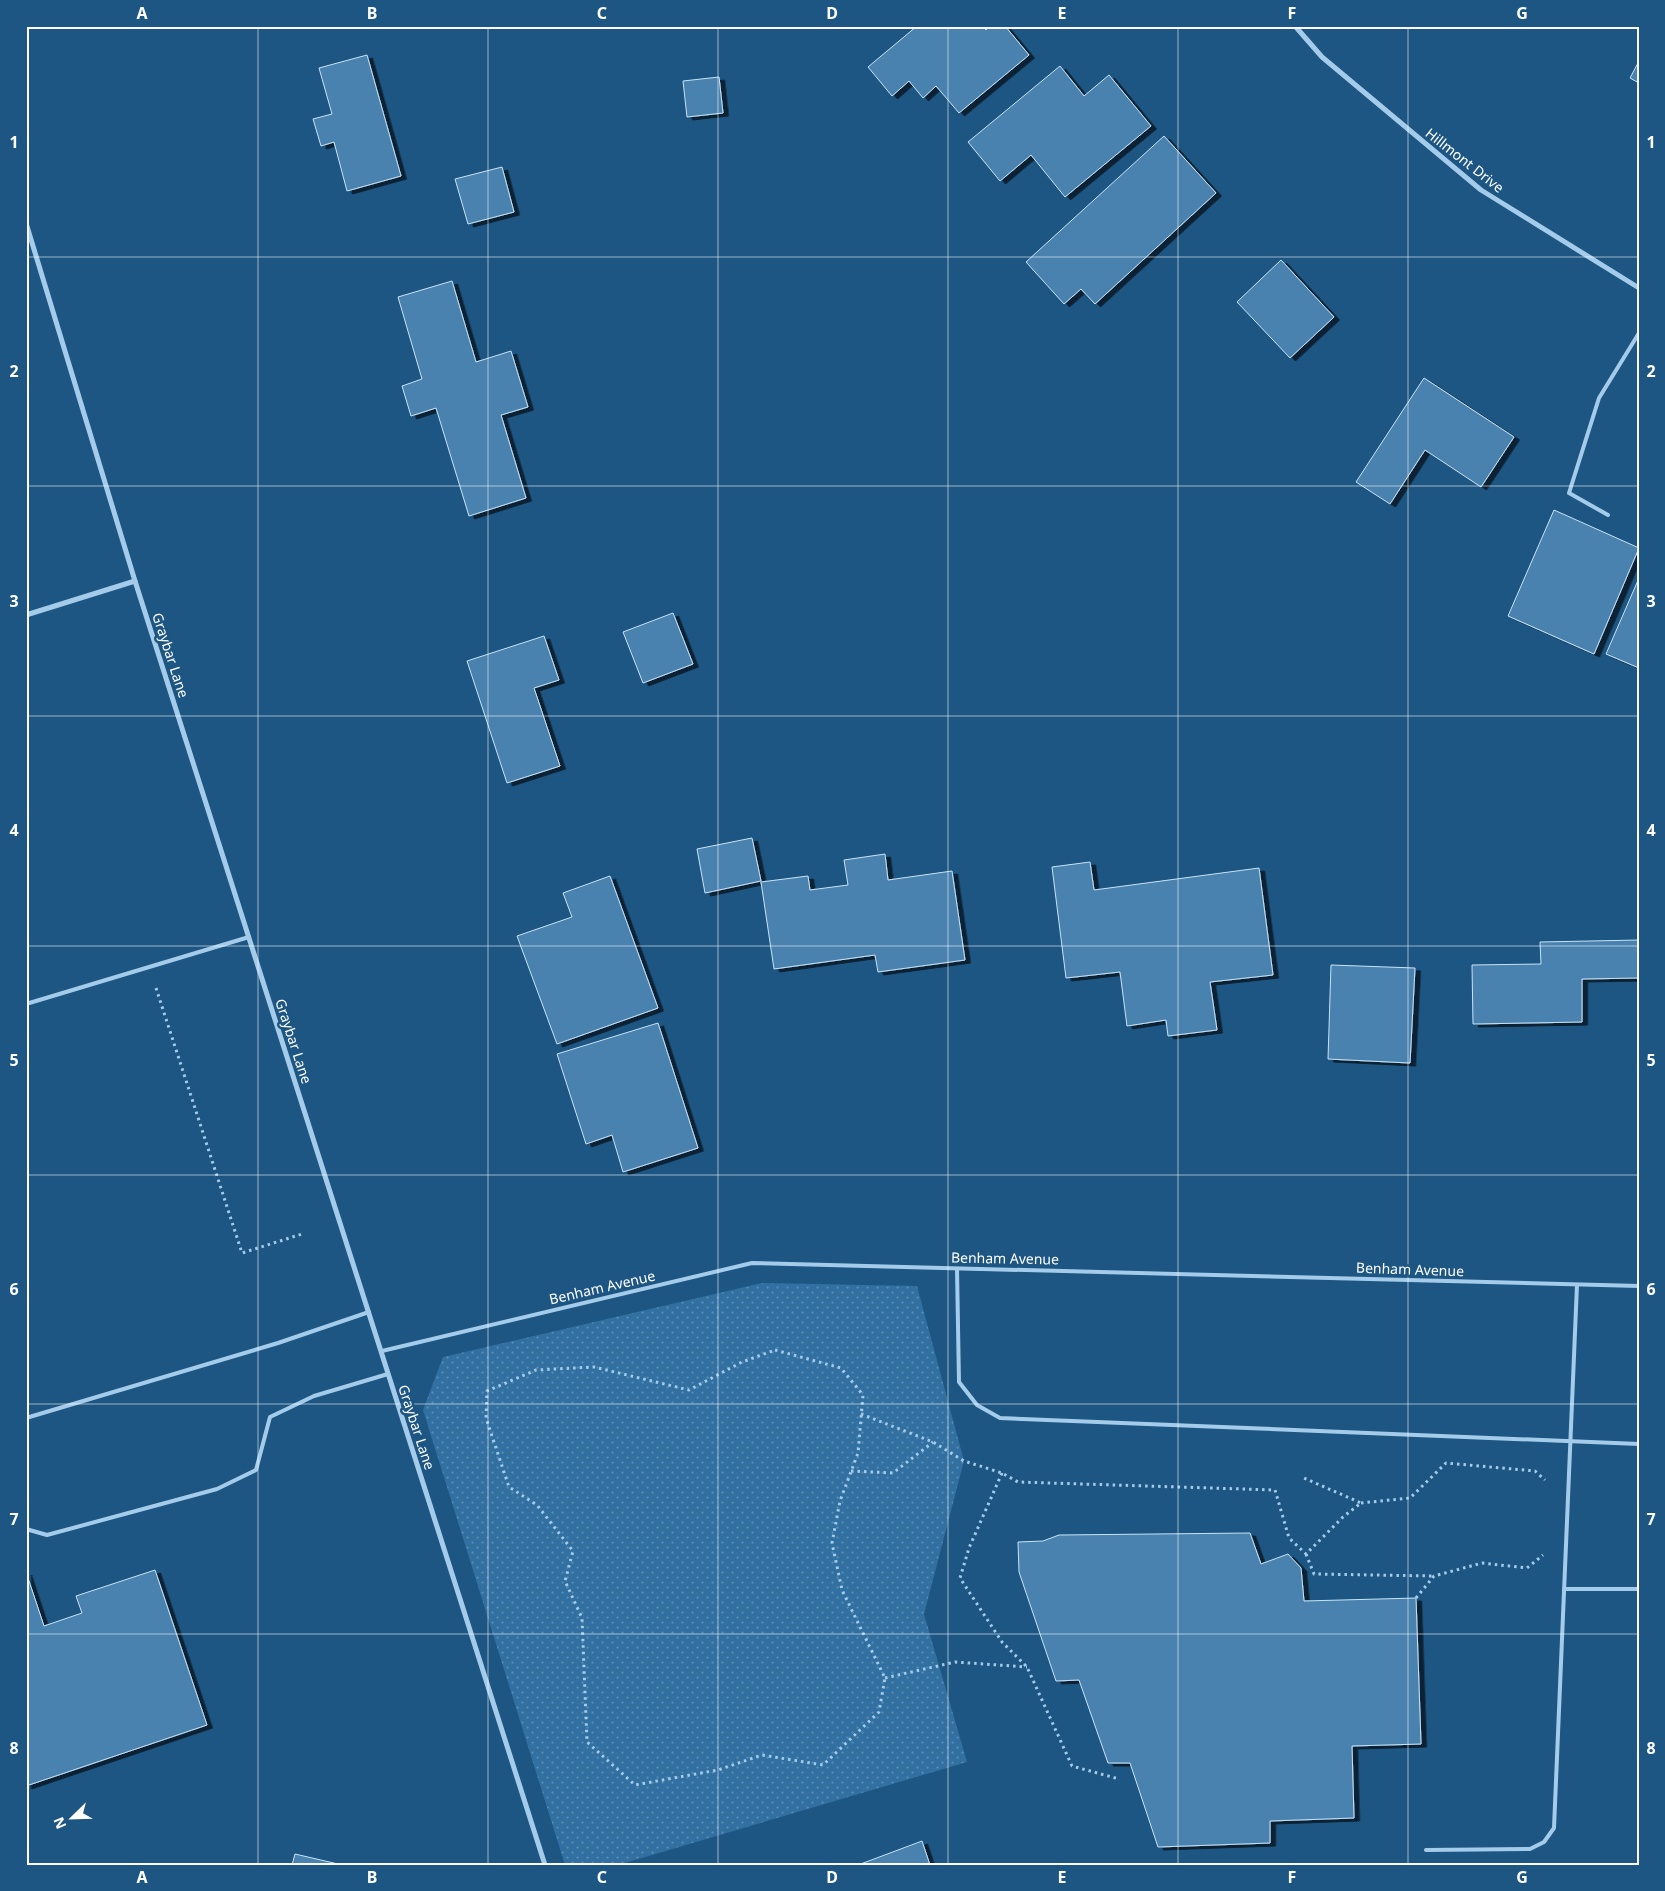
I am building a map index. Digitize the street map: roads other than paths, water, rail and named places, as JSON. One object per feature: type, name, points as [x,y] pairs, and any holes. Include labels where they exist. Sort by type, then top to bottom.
[{"type":"street","name":"Hillmont Drive","points":[[1295,26],[1322,57],[1481,190],[1639,288]]},
{"type":"street","name":"Graybar Lane","points":[[26,223],[135,581],[545,1865]]},
{"type":"street","points":[[26,615],[135,581]]},
{"type":"lane","points":[[1608,515],[1569,494],[1598,398],[1639,333]]},
{"type":"lane","points":[[26,1004],[250,937]]},
{"type":"lane","name":"Benham Avenue","points":[[382,1351],[752,1263],[1639,1286]]},
{"type":"lane","points":[[957,1268],[958,1382],[977,1405],[1000,1418],[1639,1444]]},
{"type":"lane","points":[[1426,1850],[1530,1849],[1544,1842],[1554,1828],[1577,1285]]},
{"type":"lane","points":[[26,1418],[278,1343],[369,1312]]},
{"type":"lane","points":[[26,1529],[47,1535],[217,1489],[256,1470],[270,1417],[314,1396],[388,1374]]},
{"type":"lane","points":[[1564,1589],[1639,1589]]}]
